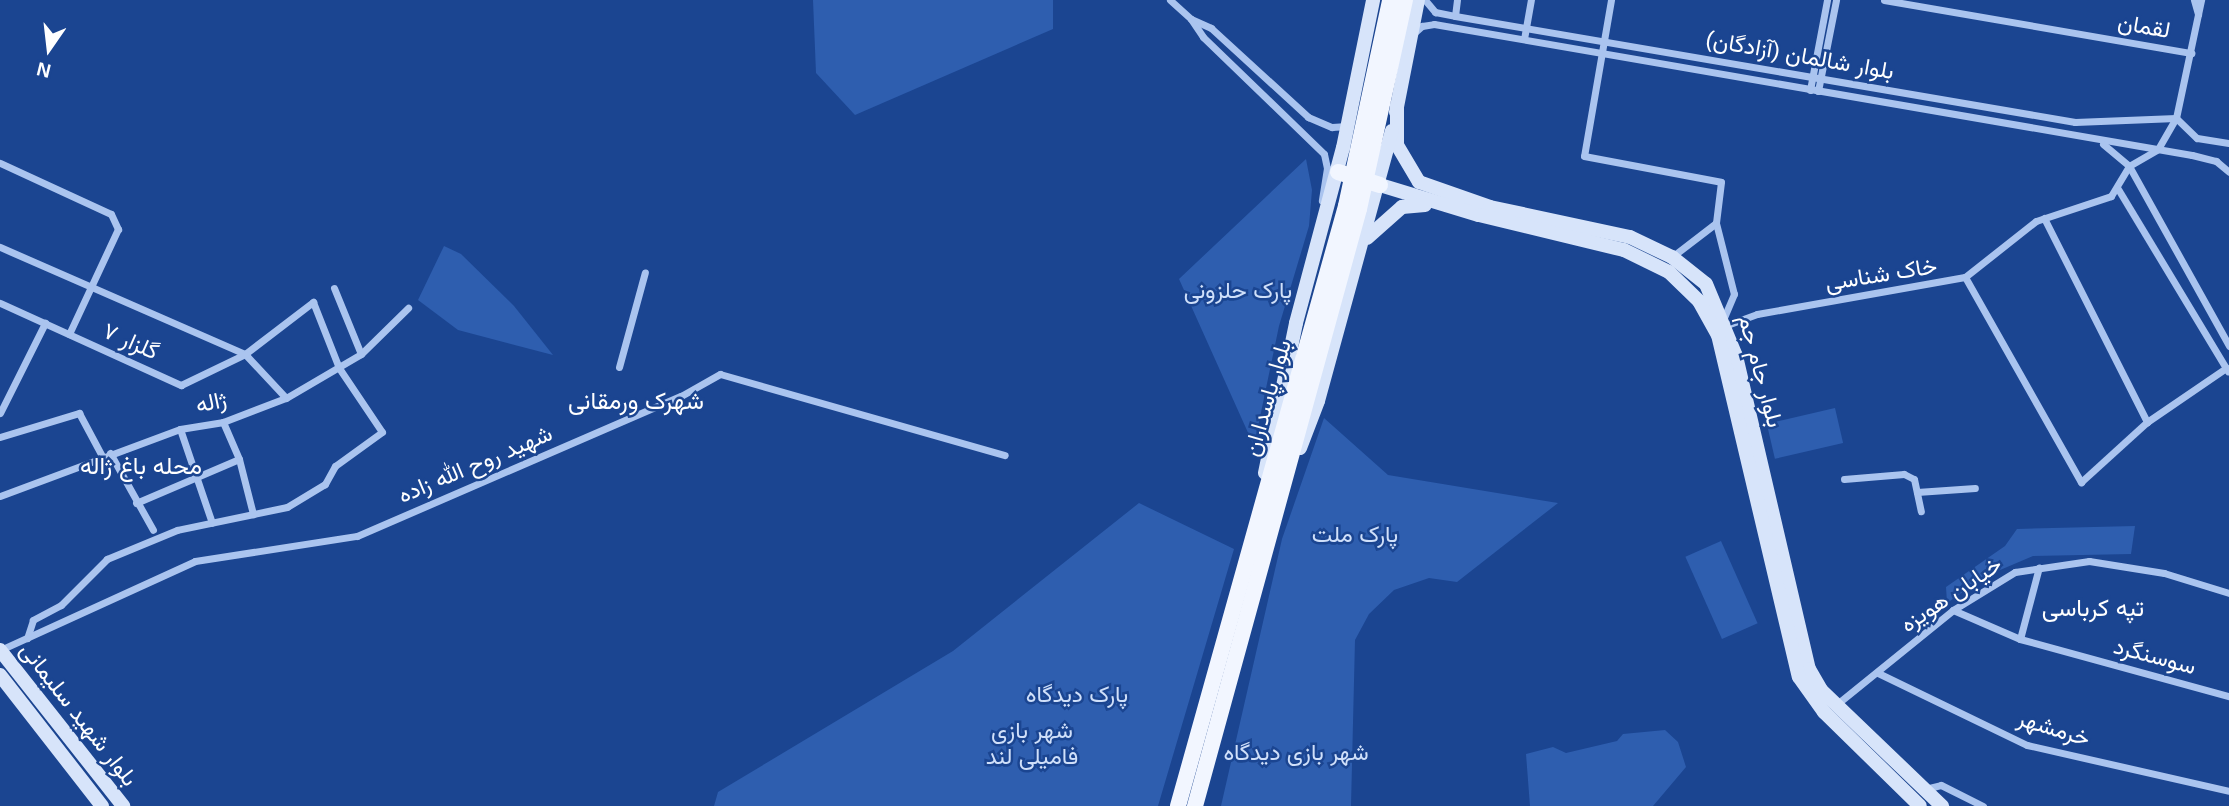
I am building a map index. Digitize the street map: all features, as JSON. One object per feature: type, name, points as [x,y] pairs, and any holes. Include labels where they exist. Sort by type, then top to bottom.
[{"type":"main road","points":[[1265,516],[1280,391],[1338,172],[1373,0]]},
{"type":"main road","name":"بلوار پاسداران","points":[[1195,806],[1265,516],[1346,205],[1391,0]]},
{"type":"main road","name":"بلوار پاسداران","points":[[1178,806],[1359,209],[1405,0]]},
{"type":"main road","points":[[1265,516],[1318,401],[1380,185],[1418,0]]},
{"type":"main road","name":"بلوار جام جم","points":[[1397,105],[1397,145],[1419,182],[1490,207],[1601,237],[1669,272],[1686,286],[1710,318],[1718,335],[1799,677],[1824,712],[1920,806]]},
{"type":"main road","points":[[1338,172],[1380,185]]},
{"type":"main road","name":"بلوار جام جم","points":[[1380,185],[1444,206],[1601,237],[1630,237],[1672,257],[1706,284],[1725,321],[1809,669],[1837,705],[1942,806]]},
{"type":"main road","points":[[1364,242],[1402,206],[1444,206]]},
{"type":"main road","name":"بلوار شهید سلیمانی","points":[[0,650],[123,806]]},
{"type":"main road","name":"بلوار شهید سلیمانی","points":[[0,675],[102,806]]},
{"type":"street","points":[[1170,0],[1191,19],[1203,37],[1324,155],[1327,168],[1321,234]]},
{"type":"street","name":"بلوار شالمان (آزادگان)","points":[[1425,0],[1435,12],[1455,16],[2076,122],[2176,118]]},
{"type":"street","points":[[1455,16],[1457,0]]},
{"type":"street","points":[[1524,40],[1531,0]]},
{"type":"street","points":[[1611,0],[1604,54],[1584,156],[1721,182],[1716,223],[1734,294],[1725,321]]},
{"type":"street","points":[[1814,90],[1827,0]]},
{"type":"street","points":[[1816,78],[1836,0]]},
{"type":"street","name":"لقمان","points":[[1884,0],[2191,53]]},
{"type":"street","points":[[2194,0],[2198,15]]},
{"type":"street","points":[[1965,277],[2081,482],[2147,422],[2228,370],[2119,189],[2129,166],[2158,149],[2176,118],[2201,0]]},
{"type":"street","points":[[1191,19],[1211,28],[1308,117],[1332,127],[1348,126]]},
{"type":"street","name":"بلوار شالمان (آزادگان)","points":[[1410,37],[1422,26],[1434,24],[2093,140],[2158,149],[2216,161],[2229,172]]},
{"type":"street","points":[[1262,94],[1271,84]]},
{"type":"street","points":[[1946,113],[1949,100]]},
{"type":"street","points":[[2176,118],[2197,138],[2229,143]]},
{"type":"street","points":[[2093,140],[2111,148],[2129,166],[2229,346]]},
{"type":"street","points":[[0,163],[111,215],[118,229],[69,334]]},
{"type":"street","name":"خاک شناسی","points":[[1725,321],[1965,277],[2044,218],[2111,196],[2119,189]]},
{"type":"street","points":[[2044,218],[2147,422]]},
{"type":"street","points":[[1672,257],[1716,223]]},
{"type":"street","points":[[0,247],[91,290],[245,354],[285,398]]},
{"type":"street","points":[[619,367],[645,272]]},
{"type":"street","points":[[334,288],[360,354]]},
{"type":"street","points":[[27,638],[33,620],[61,605],[107,559],[177,530],[287,507],[325,484],[335,466],[382,432],[338,368],[313,302],[245,354]]},
{"type":"street","name":"گلزار ۷","points":[[0,303],[181,385],[245,354]]},
{"type":"street","name":"ژاله","points":[[0,496],[180,429],[223,422],[285,398],[360,354],[408,308]]},
{"type":"street","points":[[0,413],[45,323]]},
{"type":"street","name":"شهید روح الله زاده","points":[[0,650],[195,562],[357,537],[681,396],[720,374],[1004,455]]},
{"type":"street","points":[[0,437],[79,413],[153,530]]},
{"type":"street","points":[[223,422],[239,460],[253,514]]},
{"type":"street","points":[[180,429],[212,523]]},
{"type":"street","points":[[136,503],[239,460]]},
{"type":"street","points":[[1844,479],[1904,474],[1914,479],[1921,510]]},
{"type":"street","points":[[1917,492],[1975,488]]},
{"type":"street","name":"خیابان هویزه","points":[[1837,705],[1953,610],[2004,577],[2039,567],[2089,561],[2164,573],[2229,593]]},
{"type":"street","points":[[2020,639],[2039,567]]},
{"type":"street","name":"سوسنگرد","points":[[1953,610],[2020,639],[2229,696]]},
{"type":"street","name":"خرمشهر","points":[[1878,673],[2027,745],[2229,791]]},
{"type":"street","points":[[1926,789],[1941,785],[1983,806]]},
{"type":"green space","points":[[813,0],[1053,0],[1053,29],[855,115],[816,73]]},
{"type":"green space","name":"پارک حلزونی","points":[[1306,159],[1312,190],[1309,226],[1279,326],[1254,446],[1179,279]]},
{"type":"green space","points":[[444,246],[461,254],[514,306],[553,355],[458,330],[418,300]]},
{"type":"green space","points":[[1835,408],[1843,443],[1775,459],[1767,424]]},
{"type":"green space","name":"پارک ملت","points":[[1324,418],[1388,475],[1558,503],[1457,582],[1429,578],[1394,590],[1369,614],[1355,640],[1351,806],[1221,806],[1282,539]]},
{"type":"green space","name":"پارک دیدگاه","points":[[1139,503],[1234,549],[1158,806],[714,806],[718,792],[953,651]]},
{"type":"green space","points":[[2135,526],[2131,554],[2033,556],[1986,576],[1947,603],[1946,587],[2005,546],[2017,529]]},
{"type":"green space","points":[[1721,541],[1758,623],[1722,639],[1685,557]]},
{"type":"green space","points":[[1665,730],[1678,742],[1686,767],[1653,806],[1530,806],[1526,754],[1553,747],[1566,753],[1617,741],[1623,734]]},
{"type":"district","name":"شهرک ورمقانی","points":[[636,401]]},
{"type":"district","name":"محله باغ ژاله","points":[[141,466]]},
{"type":"district","name":"تپه کرباسی","points":[[2093,608]]},
{"type":"park label","name":"شهر بازی فامیلی لند","points":[[1032,743]]},
{"type":"park label","name":"شهر بازی دیدگاه","points":[[1296,752]]}]
